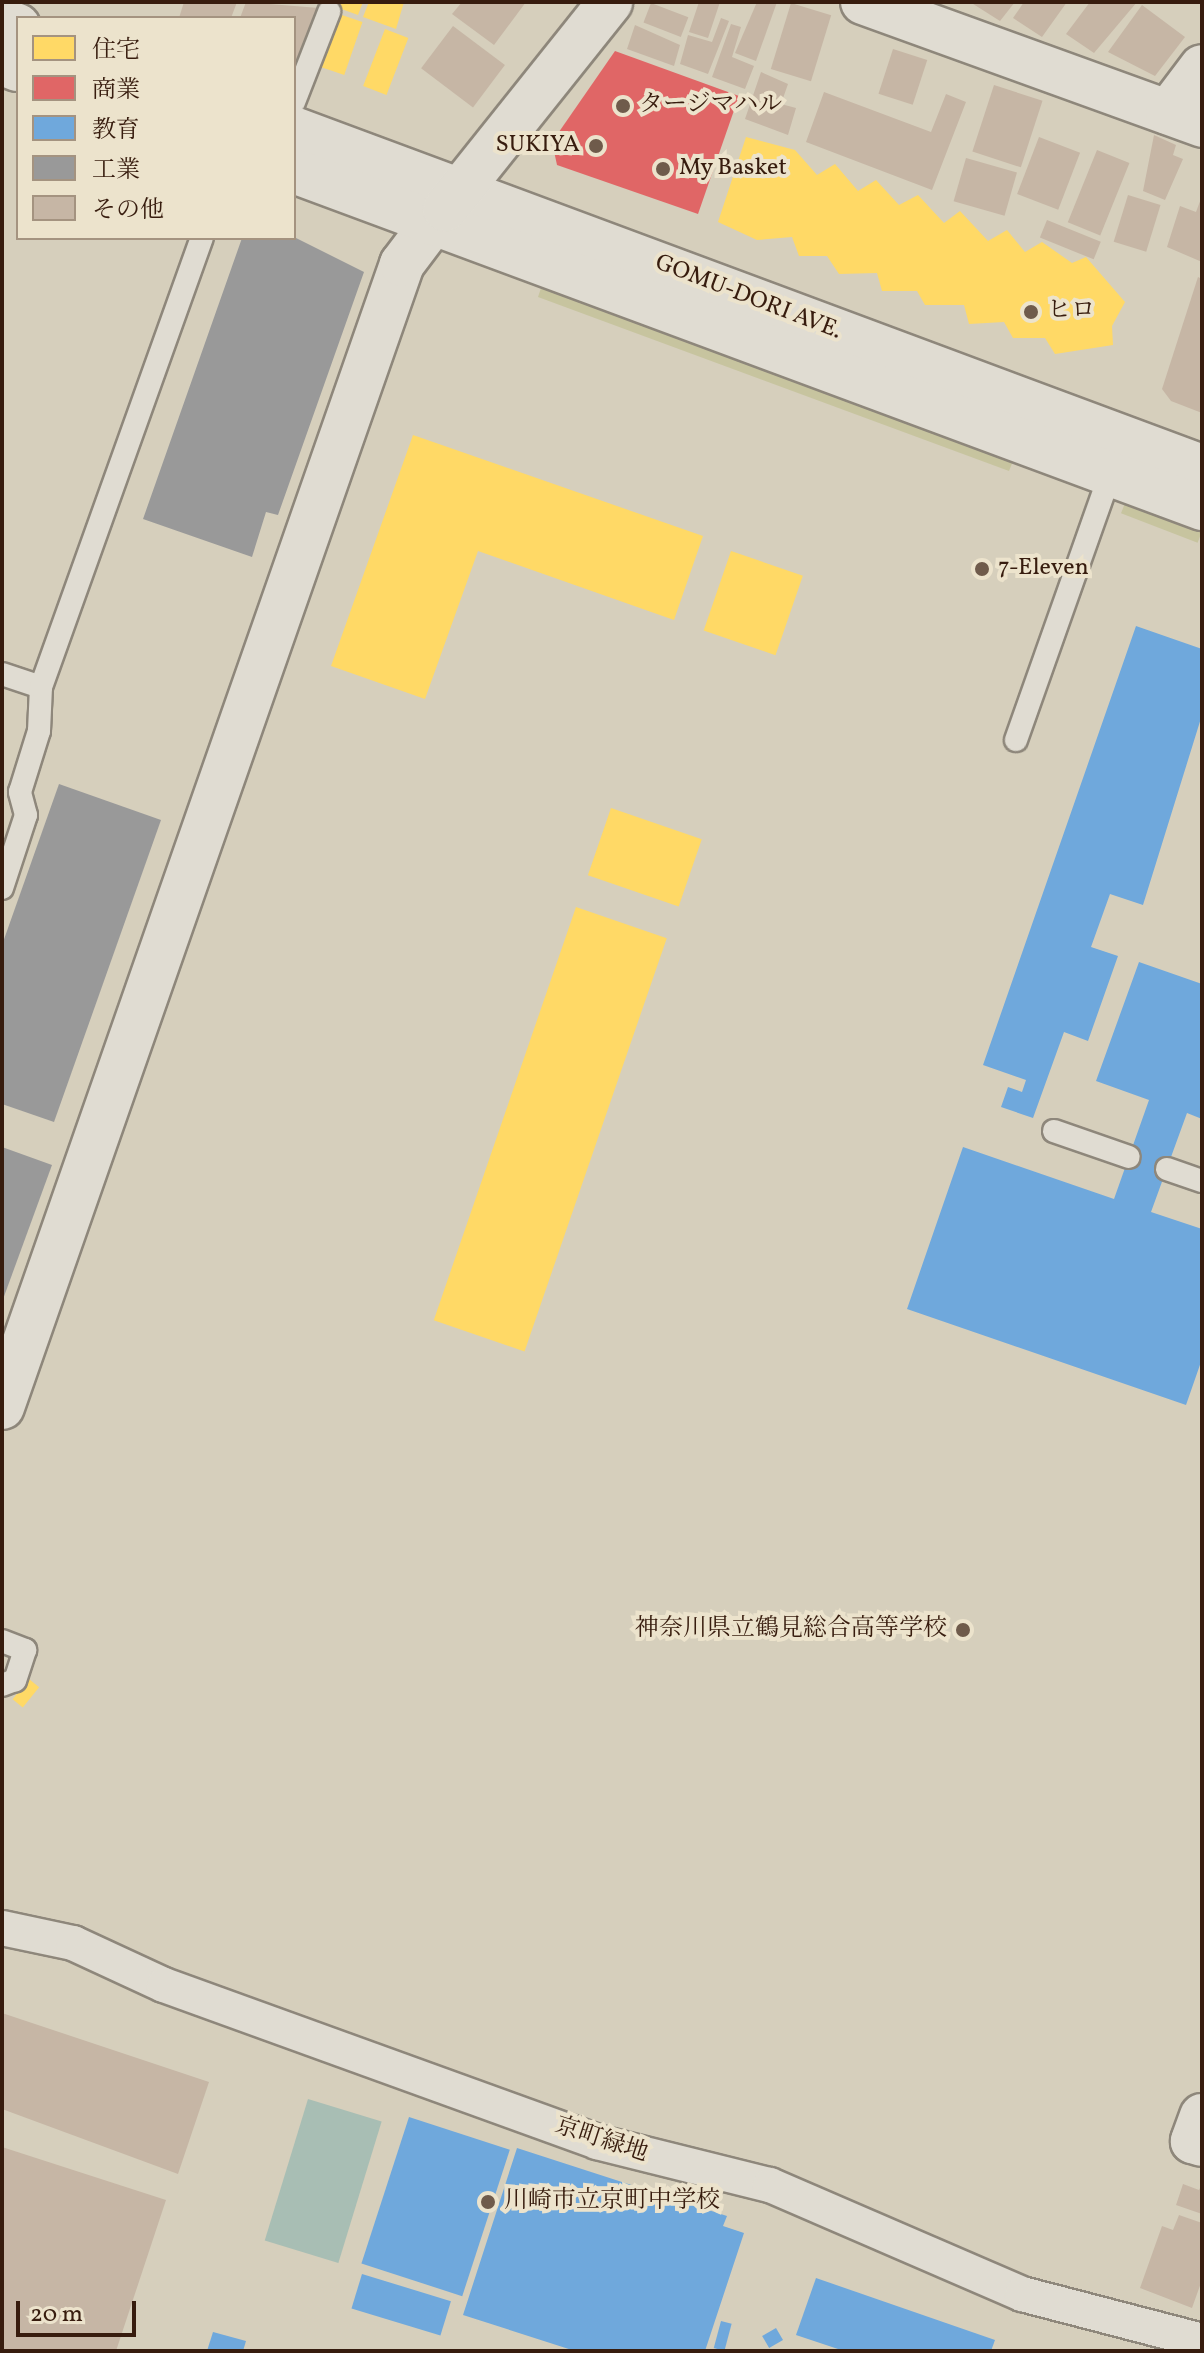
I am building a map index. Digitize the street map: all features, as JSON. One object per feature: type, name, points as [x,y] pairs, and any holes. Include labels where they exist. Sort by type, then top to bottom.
[{"type":"street","points":[[2,1407],[402,264],[610,2]]},
{"type":"street","points":[[863,2],[925,12],[1185,119],[1202,67]]},
{"type":"street","name":"GOMU-DORI AVE.","points":[[296,130],[1202,467]]},
{"type":"street","name":"GOMU-DORI AVE.","points":[[296,172],[1202,508]]},
{"type":"street","name":"京町緑地","points":[[2,1928],[73,1943],[164,1985],[597,2142],[770,2185],[1022,2294],[1202,2341]]},
{"type":"street","points":[[1202,2116],[1193,2141],[1202,2144]]},
{"type":"lane","points":[[296,97],[329,12]]},
{"type":"lane","points":[[2,888],[26,815],[20,792],[39,731],[41,687],[201,240]]},
{"type":"lane","points":[[1016,740],[1110,475]]},
{"type":"lane","points":[[2,674],[41,687]]},
{"type":"lane","points":[[1054,1131],[1129,1157]]},
{"type":"lane","points":[[1167,1169],[1202,1181]]},
{"type":"lane","points":[[2,1641],[25,1650],[15,1680],[2,1685]]},
{"type":"shaded area","points":[[542,285],[1013,461],[1009,471],[538,297]]},
{"type":"shaded area","points":[[1125,503],[1202,532],[1198,543],[1121,513]]},
{"type":"shaded area","points":[[308,2099],[382,2122],[338,2263],[265,2241]]},
{"type":"building: 住宅","points":[[322,2],[363,2],[358,15]]},
{"type":"building: 住宅","points":[[369,2],[404,2],[396,29],[363,17]]},
{"type":"building: 住宅","points":[[336,13],[362,22],[344,75],[318,66]]},
{"type":"building: 住宅","points":[[385,29],[408,38],[386,95],[363,86]]},
{"type":"building: 住宅","points":[[746,137],[795,150],[817,175],[835,164],[858,191],[876,180],[899,205],[918,195],[944,223],[960,211],[988,241],[1007,230],[1025,252],[1042,242],[1072,263],[1086,257],[1125,302],[1112,326],[1113,345],[1055,354],[1045,338],[1013,338],[1004,322],[969,324],[964,305],[925,305],[917,291],[882,291],[877,273],[839,274],[827,256],[799,256],[792,237],[757,240],[718,222]]},
{"type":"building: 住宅","points":[[413,435],[703,536],[674,620],[478,551],[425,699],[331,666]]},
{"type":"building: 住宅","points":[[731,551],[803,576],[776,655],[704,630]]},
{"type":"building: 住宅","points":[[611,808],[702,839],[679,906],[588,875]]},
{"type":"building: 住宅","points":[[576,907],[667,938],[524,1351],[434,1320]]},
{"type":"building: 住宅","points":[[29,1679],[39,1687],[23,1707],[13,1699]]},
{"type":"building: 商業","points":[[615,51],[739,96],[698,214],[557,165],[552,142]]},
{"type":"building: 教育","points":[[1136,626],[1202,649],[1202,715],[1143,905],[1110,894],[1091,947],[1118,956],[1088,1041],[1064,1032],[1033,1118],[1001,1107],[1008,1087],[1022,1092],[1026,1080],[983,1065]]},
{"type":"building: 教育","points":[[1139,962],[1202,984],[1202,1119],[1187,1113],[1151,1212],[1202,1229],[1202,1359],[1186,1405],[907,1309],[963,1147],[1114,1199],[1149,1100],[1096,1081]]},
{"type":"building: 教育","points":[[409,2117],[510,2150],[462,2296],[361,2263]]},
{"type":"building: 教育","points":[[517,2148],[727,2216],[723,2226],[744,2233],[705,2351],[575,2351],[463,2315]]},
{"type":"building: 教育","points":[[362,2274],[451,2301],[440,2336],[351,2308]]},
{"type":"building: 教育","points":[[816,2278],[995,2340],[991,2351],[844,2351],[796,2335]]},
{"type":"building: 教育","points":[[721,2321],[732,2324],[724,2351],[714,2348]]},
{"type":"building: 教育","points":[[776,2328],[783,2340],[769,2348],[762,2336]]},
{"type":"building: 教育","points":[[213,2332],[246,2341],[243,2351],[207,2351]]},
{"type":"building: 工業","points":[[296,238],[364,272],[278,515],[266,512],[252,557],[143,519],[241,240]]},
{"type":"building: 工業","points":[[59,784],[161,820],[54,1122],[2,1104],[2,945]]},
{"type":"building: 工業","points":[[2,1147],[52,1165],[2,1302]]},
{"type":"building: その他","points":[[184,2],[237,2],[232,16],[180,16]]},
{"type":"building: その他","points":[[246,2],[319,8],[296,67],[296,16],[241,16]]},
{"type":"building: その他","points":[[462,2],[526,2],[494,45],[452,14]]},
{"type":"building: その他","points":[[699,2],[720,2],[708,38],[689,32]]},
{"type":"building: その他","points":[[757,2],[777,2],[756,61],[735,53]]},
{"type":"building: その他","points":[[970,2],[1015,2],[1000,21]]},
{"type":"building: その他","points":[[1024,2],[1067,2],[1042,37],[1013,18]]},
{"type":"building: その他","points":[[1090,2],[1137,2],[1094,53],[1066,34]]},
{"type":"building: その他","points":[[651,3],[688,17],[681,37],[643,23]]},
{"type":"building: その他","points":[[791,3],[831,15],[811,81],[771,69]]},
{"type":"building: その他","points":[[1142,5],[1185,37],[1155,76],[1108,52]]},
{"type":"building: その他","points":[[721,18],[729,21],[708,74],[680,64],[688,35],[712,42]]},
{"type":"building: その他","points":[[731,24],[741,27],[732,57],[754,66],[745,89],[712,77]]},
{"type":"building: その他","points":[[635,25],[680,45],[674,66],[627,49]]},
{"type":"building: その他","points":[[453,26],[505,65],[473,107],[421,68]]},
{"type":"building: その他","points":[[893,49],[927,60],[913,105],[878,94]]},
{"type":"building: その他","points":[[761,72],[788,84],[781,104],[796,108],[788,135],[745,119]]},
{"type":"building: その他","points":[[994,85],[1043,101],[1021,167],[972,152]]},
{"type":"building: その他","points":[[824,92],[931,132],[946,94],[966,102],[932,190],[806,142]]},
{"type":"building: その他","points":[[1154,135],[1176,145],[1173,155],[1183,159],[1165,200],[1143,191]]},
{"type":"building: その他","points":[[1039,137],[1080,153],[1058,210],[1017,194]]},
{"type":"building: その他","points":[[1097,150],[1129,163],[1100,235],[1068,222]]},
{"type":"building: その他","points":[[966,158],[1017,173],[1005,216],[954,201]]},
{"type":"building: その他","points":[[1128,195],[1161,205],[1146,252],[1114,242]]},
{"type":"building: その他","points":[[1202,196],[1202,262],[1167,247],[1180,206],[1196,212]]},
{"type":"building: その他","points":[[1047,220],[1101,242],[1094,259],[1040,238]]},
{"type":"building: その他","points":[[1198,277],[1202,279],[1202,413],[1171,401],[1162,389]]},
{"type":"building: その他","points":[[2,2013],[209,2082],[178,2174],[2,2109]]},
{"type":"building: その他","points":[[2,2147],[166,2200],[116,2351],[2,2351]]},
{"type":"building: その他","points":[[1183,2184],[1199,2190],[1202,2184],[1202,2214],[1176,2205]]},
{"type":"building: その他","points":[[1179,2215],[1202,2223],[1202,2280],[1192,2308],[1140,2288],[1162,2226],[1173,2230]]},
{"type":"place","name":"タージマハル","points":[[623,106]]},
{"type":"place","name":"SUKIYA","points":[[596,146]]},
{"type":"place","name":"My Basket","points":[[663,169]]},
{"type":"place","name":"ヒロ","points":[[1031,312]]},
{"type":"place","name":"7-Eleven","points":[[982,569]]},
{"type":"place","name":"神奈川県立鶴見総合高等学校","points":[[963,1630]]},
{"type":"place","name":"川崎市立京町中学校","points":[[488,2202]]}]
